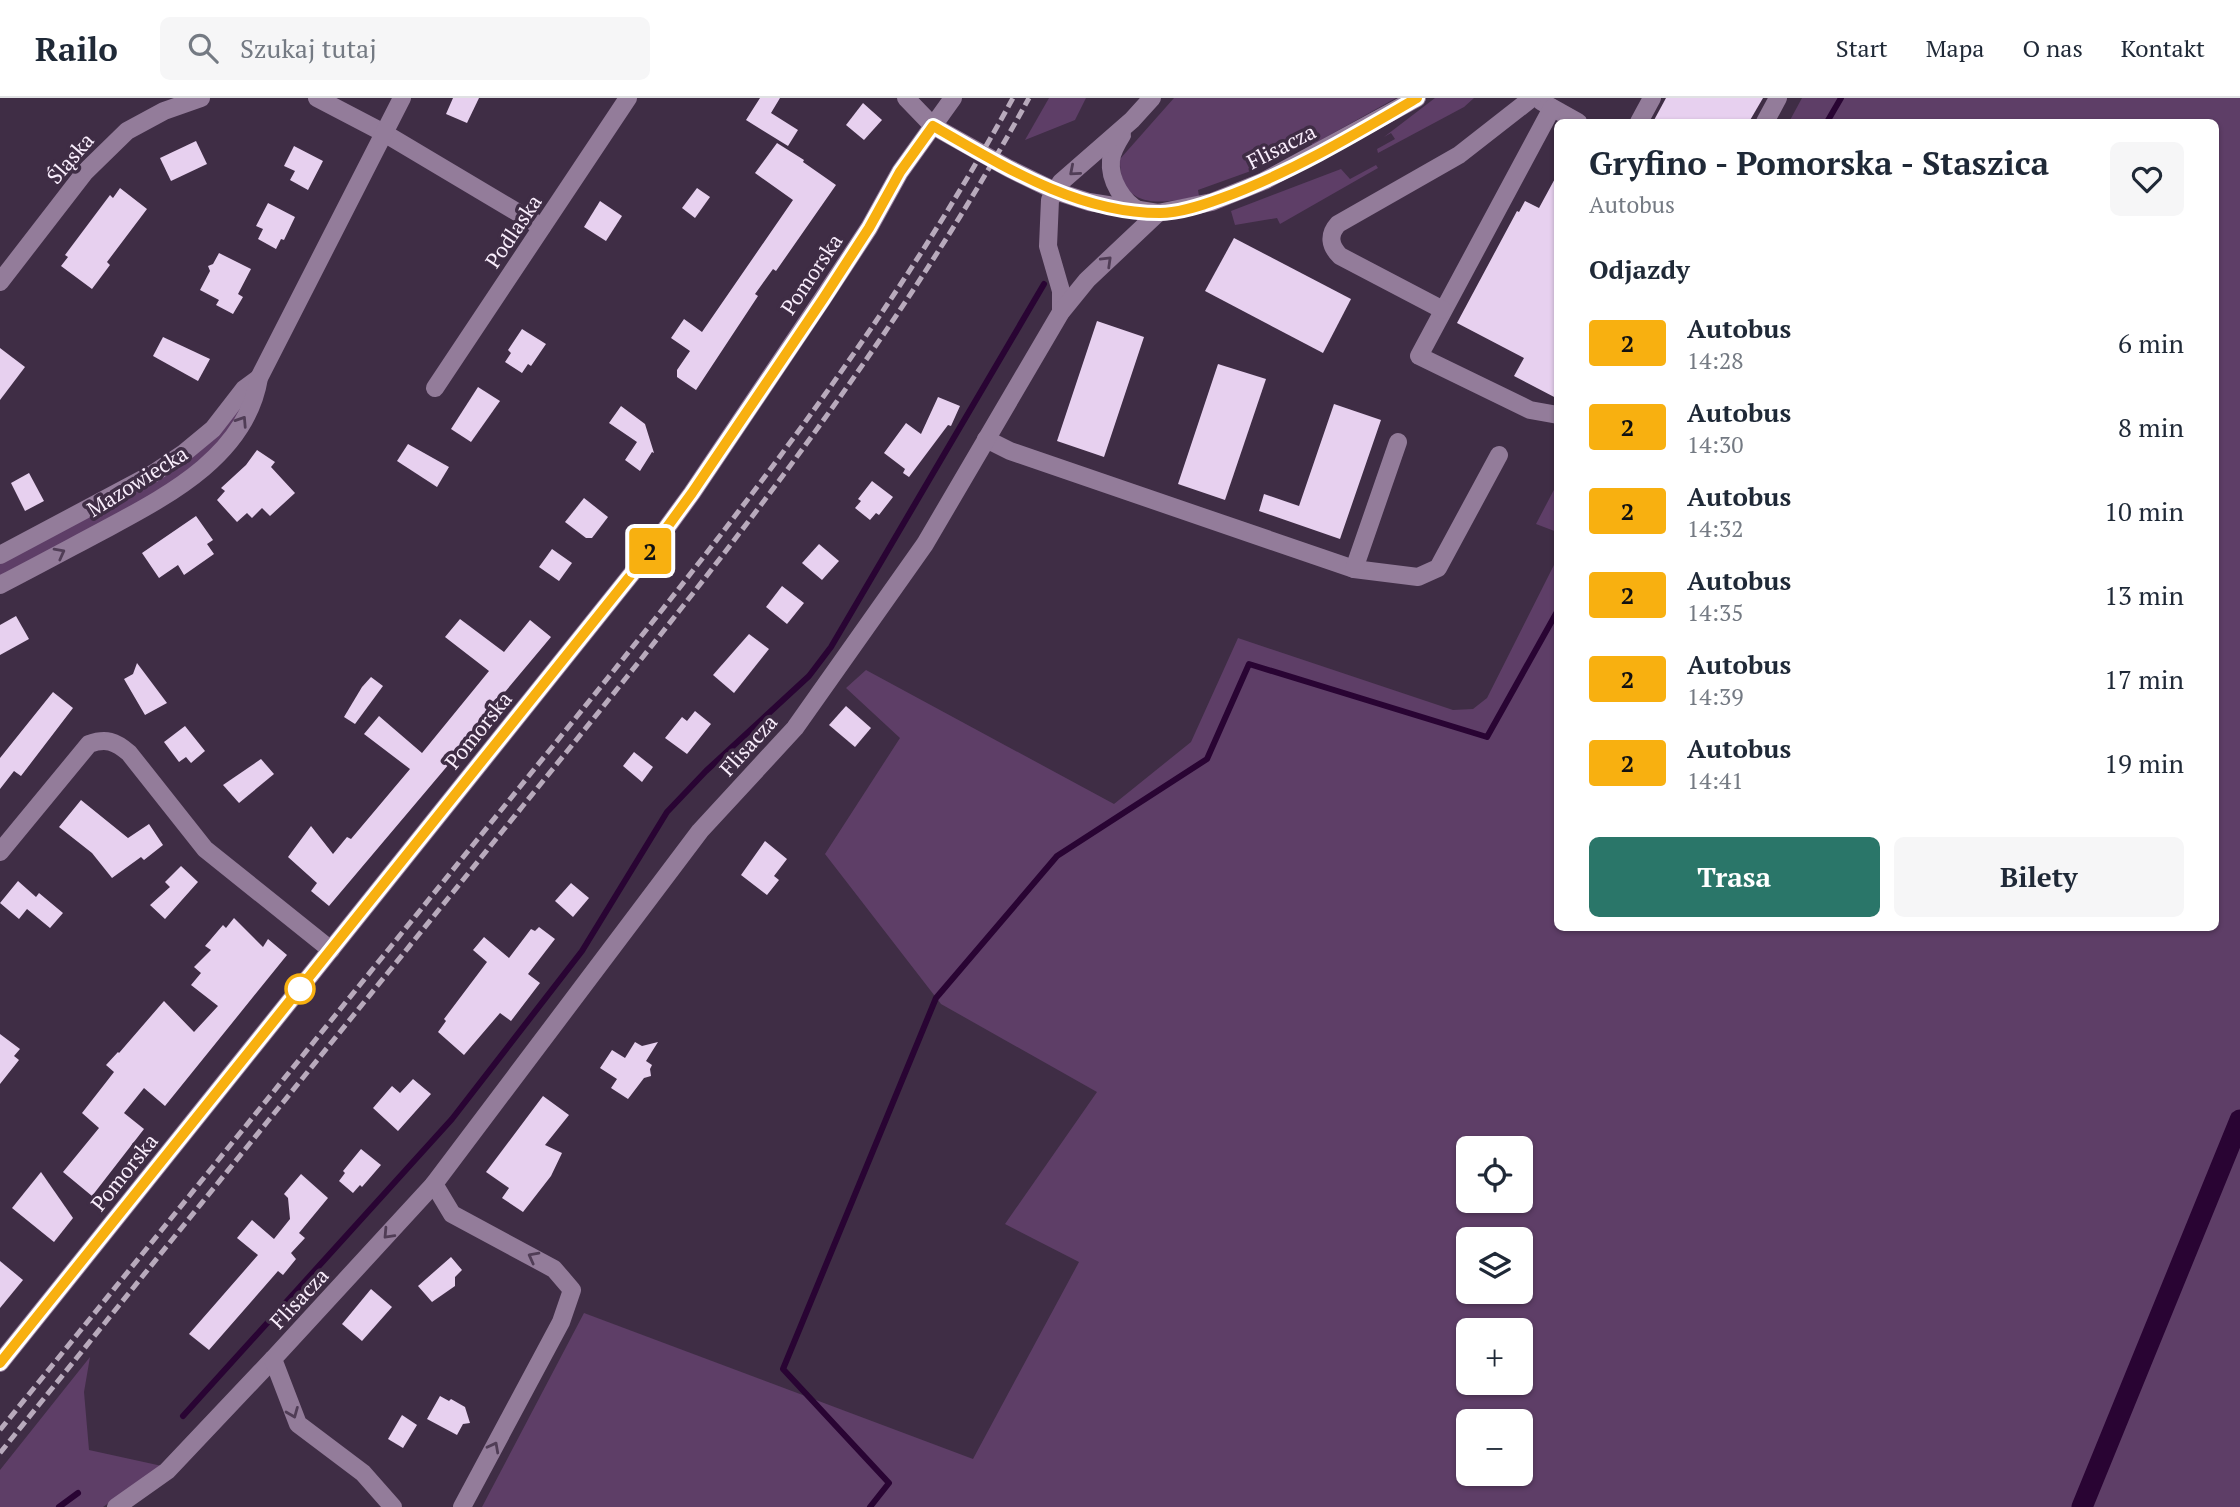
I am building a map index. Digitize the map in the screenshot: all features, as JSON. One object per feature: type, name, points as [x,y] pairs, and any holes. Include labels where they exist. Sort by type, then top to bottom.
[{"type":"street","name":"Śląska","points":[[0,282],[85,172],[127,131],[164,111],[201,98]]},
{"type":"street","points":[[317,98],[384,133],[542,227]]},
{"type":"street","name":"Mazowiecka","points":[[0,585],[155,502],[199,472],[228,442],[247,414],[256,395],[259,378],[401,98]]},
{"type":"street","name":"Podlaska","points":[[435,388],[628,98]]},
{"type":"street","name":"Flisacza","points":[[906,98],[933,126],[1055,191],[1089,202],[1149,212],[1212,202],[1264,181],[1416,98]]},
{"type":"street","name":"Pomorska","points":[[0,1363],[670,525],[847,263],[900,172],[953,98]]},
{"type":"street","points":[[1061,312],[1061,291],[1050,254],[1048,236],[1050,201],[1061,182],[1132,120],[1152,98]]},
{"type":"street","points":[[1443,310],[1340,256],[1331,241],[1332,231],[1338,224],[1459,155],[1533,98],[1572,119]]},
{"type":"street","points":[[1641,119],[1652,98]]},
{"type":"street","points":[[1767,119],[1779,98]]},
{"type":"street","points":[[1552,108],[1419,356],[1530,410],[1554,414]]},
{"type":"street","points":[[1132,120],[1115,147],[1111,165],[1119,190],[1131,205],[1149,212]]},
{"type":"street","name":"Flisacza","points":[[393,1507],[363,1474],[298,1424],[273,1359],[434,1184],[700,831],[795,728],[925,544],[1061,312],[1149,212]]},
{"type":"street","name":"Mazowiecka","points":[[0,555],[154,473],[184,453],[213,429],[244,389],[259,378]]},
{"type":"street","points":[[986,439],[1010,451],[1353,569],[1418,578],[1438,568],[1499,455]]},
{"type":"street","points":[[1353,569],[1398,442]]},
{"type":"street","points":[[0,852],[89,744],[102,739],[117,742],[129,753],[205,849],[331,950]]},
{"type":"street","points":[[434,1184],[452,1214],[554,1269],[572,1290],[561,1322],[462,1507]]},
{"type":"street","points":[[116,1507],[167,1471],[273,1359]]},
{"type":"shaded area","points":[[1049,98],[1086,98],[1075,120],[1025,140]]},
{"type":"shaded area","points":[[1174,98],[1396,98],[1312,145],[1311,140],[1248,172],[1198,190],[1199,196],[1158,202],[1146,200],[1135,196],[1127,188],[1120,159]]},
{"type":"shaded area","points":[[1435,98],[1474,98],[1464,107],[1378,153],[1377,149],[1395,139],[1391,133],[1384,137]]},
{"type":"shaded area","points":[[1802,98],[2240,98],[2240,1507],[482,1507],[584,1313],[973,1459],[1079,1262],[1005,1224],[1097,1092],[941,1004],[825,854],[900,738],[846,688],[866,670],[1114,804],[1191,742],[1238,638],[1453,710],[1473,709],[1487,698],[1554,565],[1554,931],[2219,931],[2219,119],[1791,119]]},
{"type":"shaded area","points":[[1376,165],[1378,168],[1280,224],[1277,218],[1235,225],[1231,211],[1341,169],[1350,179]]},
{"type":"shaded area","points":[[240,404],[245,408],[208,455],[162,490],[0,579],[0,562],[83,518]]},
{"type":"shaded area","points":[[1554,490],[1554,531],[1536,524]]},
{"type":"shaded area","points":[[90,1357],[84,1392],[89,1450],[162,1466],[103,1507],[0,1507],[0,1470]]},
{"type":"building","points":[[453,98],[479,98],[467,123],[446,114]]},
{"type":"building","points":[[760,98],[780,98],[771,113],[798,130],[788,146],[746,120]]},
{"type":"building","points":[[1666,98],[1763,98],[1751,119],[1655,119]]},
{"type":"building","points":[[863,103],[882,120],[864,140],[846,125]]},
{"type":"building","points":[[196,141],[207,164],[171,181],[160,158]]},
{"type":"building","points":[[777,143],[836,185],[776,271],[773,269],[755,294],[758,296],[696,390],[677,377],[677,370],[690,351],[671,338],[684,319],[702,332],[793,200],[755,173]]},
{"type":"building","points":[[294,146],[323,161],[308,190],[290,180],[295,171],[284,166]]},
{"type":"building","points":[[1554,180],[1554,397],[1514,376],[1524,358],[1457,323],[1517,211],[1519,212],[1525,201],[1539,208]]},
{"type":"building","points":[[120,188],[147,209],[107,262],[110,265],[92,289],[61,266],[68,257],[65,255],[110,195],[113,198]]},
{"type":"building","points":[[697,188],[710,197],[695,218],[682,208]]},
{"type":"building","points":[[600,201],[622,216],[606,241],[584,227]]},
{"type":"building","points":[[268,203],[295,217],[284,240],[281,239],[276,249],[258,239],[263,229],[256,226]]},
{"type":"building","points":[[1234,238],[1351,299],[1323,353],[1205,291]]},
{"type":"building","points":[[219,253],[251,269],[238,294],[243,297],[233,314],[216,305],[219,300],[200,290],[210,271],[208,266],[213,264]]},
{"type":"building","points":[[1097,321],[1144,337],[1104,457],[1057,441]]},
{"type":"building","points":[[522,329],[546,344],[531,366],[528,364],[522,373],[505,362],[511,353],[508,350]]},
{"type":"building","points":[[163,337],[210,359],[198,381],[153,356]]},
{"type":"building","points":[[0,348],[25,367],[0,400]]},
{"type":"building","points":[[1218,364],[1266,379],[1225,500],[1178,484]]},
{"type":"building","points":[[478,387],[500,401],[471,442],[451,429]]},
{"type":"building","points":[[938,397],[960,406],[951,426],[948,425],[909,477],[903,473],[905,469],[884,453],[906,423],[921,434]]},
{"type":"building","points":[[1334,404],[1381,420],[1340,539],[1259,511],[1264,494],[1299,506]]},
{"type":"building","points":[[621,406],[645,424],[654,453],[652,452],[640,471],[625,460],[637,442],[609,423]]},
{"type":"building","points":[[408,444],[449,467],[437,487],[397,461]]},
{"type":"building","points":[[257,450],[275,462],[271,467],[295,493],[270,516],[262,508],[252,518],[247,513],[237,522],[217,500],[225,491],[221,488],[246,465]]},
{"type":"building","points":[[29,473],[44,501],[25,511],[11,483]]},
{"type":"building","points":[[872,481],[893,497],[879,515],[876,513],[870,520],[855,508],[861,501],[858,499]]},
{"type":"building","points":[[584,498],[608,517],[592,538],[586,538],[565,522]]},
{"type":"building","points":[[196,516],[213,540],[207,544],[214,554],[184,575],[178,565],[159,578],[142,553]]},
{"type":"building","points":[[819,544],[839,561],[822,580],[802,563]]},
{"type":"building","points":[[552,549],[572,563],[559,581],[539,567]]},
{"type":"building","points":[[782,586],[804,603],[787,624],[766,607]]},
{"type":"building","points":[[16,616],[29,639],[0,655],[0,625]]},
{"type":"building","points":[[460,619],[504,652],[530,620],[551,637],[468,736],[471,738],[329,906],[311,891],[317,883],[288,857],[311,826],[333,854],[347,837],[351,839],[410,769],[364,734],[379,716],[422,753],[489,671],[445,637]]},
{"type":"building","points":[[749,634],[769,649],[734,693],[713,675]]},
{"type":"building","points":[[137,663],[167,703],[145,715],[124,679],[133,674]]},
{"type":"building","points":[[371,677],[383,686],[355,724],[344,717]]},
{"type":"building","points":[[53,692],[73,708],[21,776],[14,771],[0,789],[0,758]]},
{"type":"building","points":[[846,706],[871,728],[855,747],[829,725]]},
{"type":"building","points":[[695,711],[711,724],[687,754],[665,738],[682,717],[687,721]]},
{"type":"building","points":[[185,726],[205,751],[191,763],[186,757],[179,762],[164,742]]},
{"type":"building","points":[[634,752],[653,767],[642,782],[623,766]]},
{"type":"building","points":[[261,759],[274,774],[239,803],[223,785]]},
{"type":"building","points":[[81,800],[128,838],[149,824],[163,845],[144,860],[141,857],[112,878],[92,853],[59,827]]},
{"type":"building","points":[[765,841],[787,859],[774,876],[779,880],[767,895],[741,875]]},
{"type":"building","points":[[181,866],[198,882],[165,919],[150,905],[170,887],[165,882]]},
{"type":"building","points":[[18,881],[36,897],[39,893],[63,913],[50,928],[27,909],[19,919],[0,903]]},
{"type":"building","points":[[571,883],[589,898],[573,917],[555,901]]},
{"type":"building","points":[[234,918],[263,947],[268,939],[287,955],[165,1106],[144,1088],[124,1113],[144,1129],[92,1196],[63,1172],[99,1128],[82,1113],[114,1072],[106,1065],[164,1001],[194,1032],[218,1006],[191,985],[201,973],[194,967],[211,950],[205,946],[223,925],[226,928]]},
{"type":"building","points":[[539,927],[555,939],[528,974],[540,983],[511,1021],[500,1013],[464,1055],[438,1032],[446,1021],[444,1019],[487,962],[473,950],[484,937],[509,958],[531,929],[535,931]]},
{"type":"building","points":[[0,1034],[20,1049],[14,1056],[19,1060],[0,1084]]},
{"type":"building","points":[[635,1042],[642,1046],[658,1042],[646,1061],[652,1065],[651,1076],[644,1078],[628,1099],[611,1088],[617,1079],[600,1068],[612,1050],[625,1058]]},
{"type":"building","points":[[413,1079],[431,1094],[398,1131],[373,1108],[392,1086],[400,1093]]},
{"type":"building","points":[[543,1096],[569,1115],[545,1145],[562,1153],[551,1176],[523,1212],[502,1198],[509,1188],[486,1172]]},
{"type":"building","points":[[361,1149],[381,1165],[362,1187],[360,1185],[353,1193],[339,1181],[345,1173],[343,1171]]},
{"type":"building","points":[[41,1172],[73,1218],[54,1242],[12,1208]]},
{"type":"building","points":[[301,1174],[328,1198],[299,1233],[305,1238],[291,1253],[296,1259],[283,1275],[278,1271],[209,1350],[189,1334],[258,1255],[237,1238],[252,1220],[274,1239],[290,1219],[288,1198],[284,1194]]},
{"type":"building","points":[[451,1257],[462,1270],[455,1277],[455,1286],[432,1302],[418,1286]]},
{"type":"building","points":[[0,1261],[23,1280],[0,1308]]},
{"type":"building","points":[[371,1289],[392,1307],[362,1341],[342,1324]]},
{"type":"building","points":[[440,1396],[465,1407],[470,1423],[463,1424],[457,1435],[427,1419]]},
{"type":"building","points":[[402,1415],[417,1425],[403,1448],[388,1439]]},
{"type":"waterway","points":[[1829,119],[1841,98]]},
{"type":"waterway","points":[[183,1416],[452,1119],[582,951],[667,812],[706,771],[809,676],[831,647],[1044,284]]},
{"type":"waterway","points":[[870,1507],[889,1483],[783,1369],[936,998],[1057,856],[1207,759],[1249,664],[1487,737],[1554,617]]},
{"type":"waterway","points":[[2082,1507],[2240,1120]]},
{"type":"waterway","points":[[59,1507],[78,1493]]},
{"type":"railway","points":[[0,1430],[718,539],[844,368],[903,280],[960,190],[1013,98]]},
{"type":"railway","points":[[0,1453],[726,551],[792,464],[916,285],[975,193],[1029,98]]},
{"type":"bus line","name":"2","points":[[0,1363],[646,556],[692,493],[823,299],[869,228],[900,172],[933,126],[1008,168],[1068,196],[1125,209],[1165,213],[1212,202],[1280,174],[1417,98]]}]
